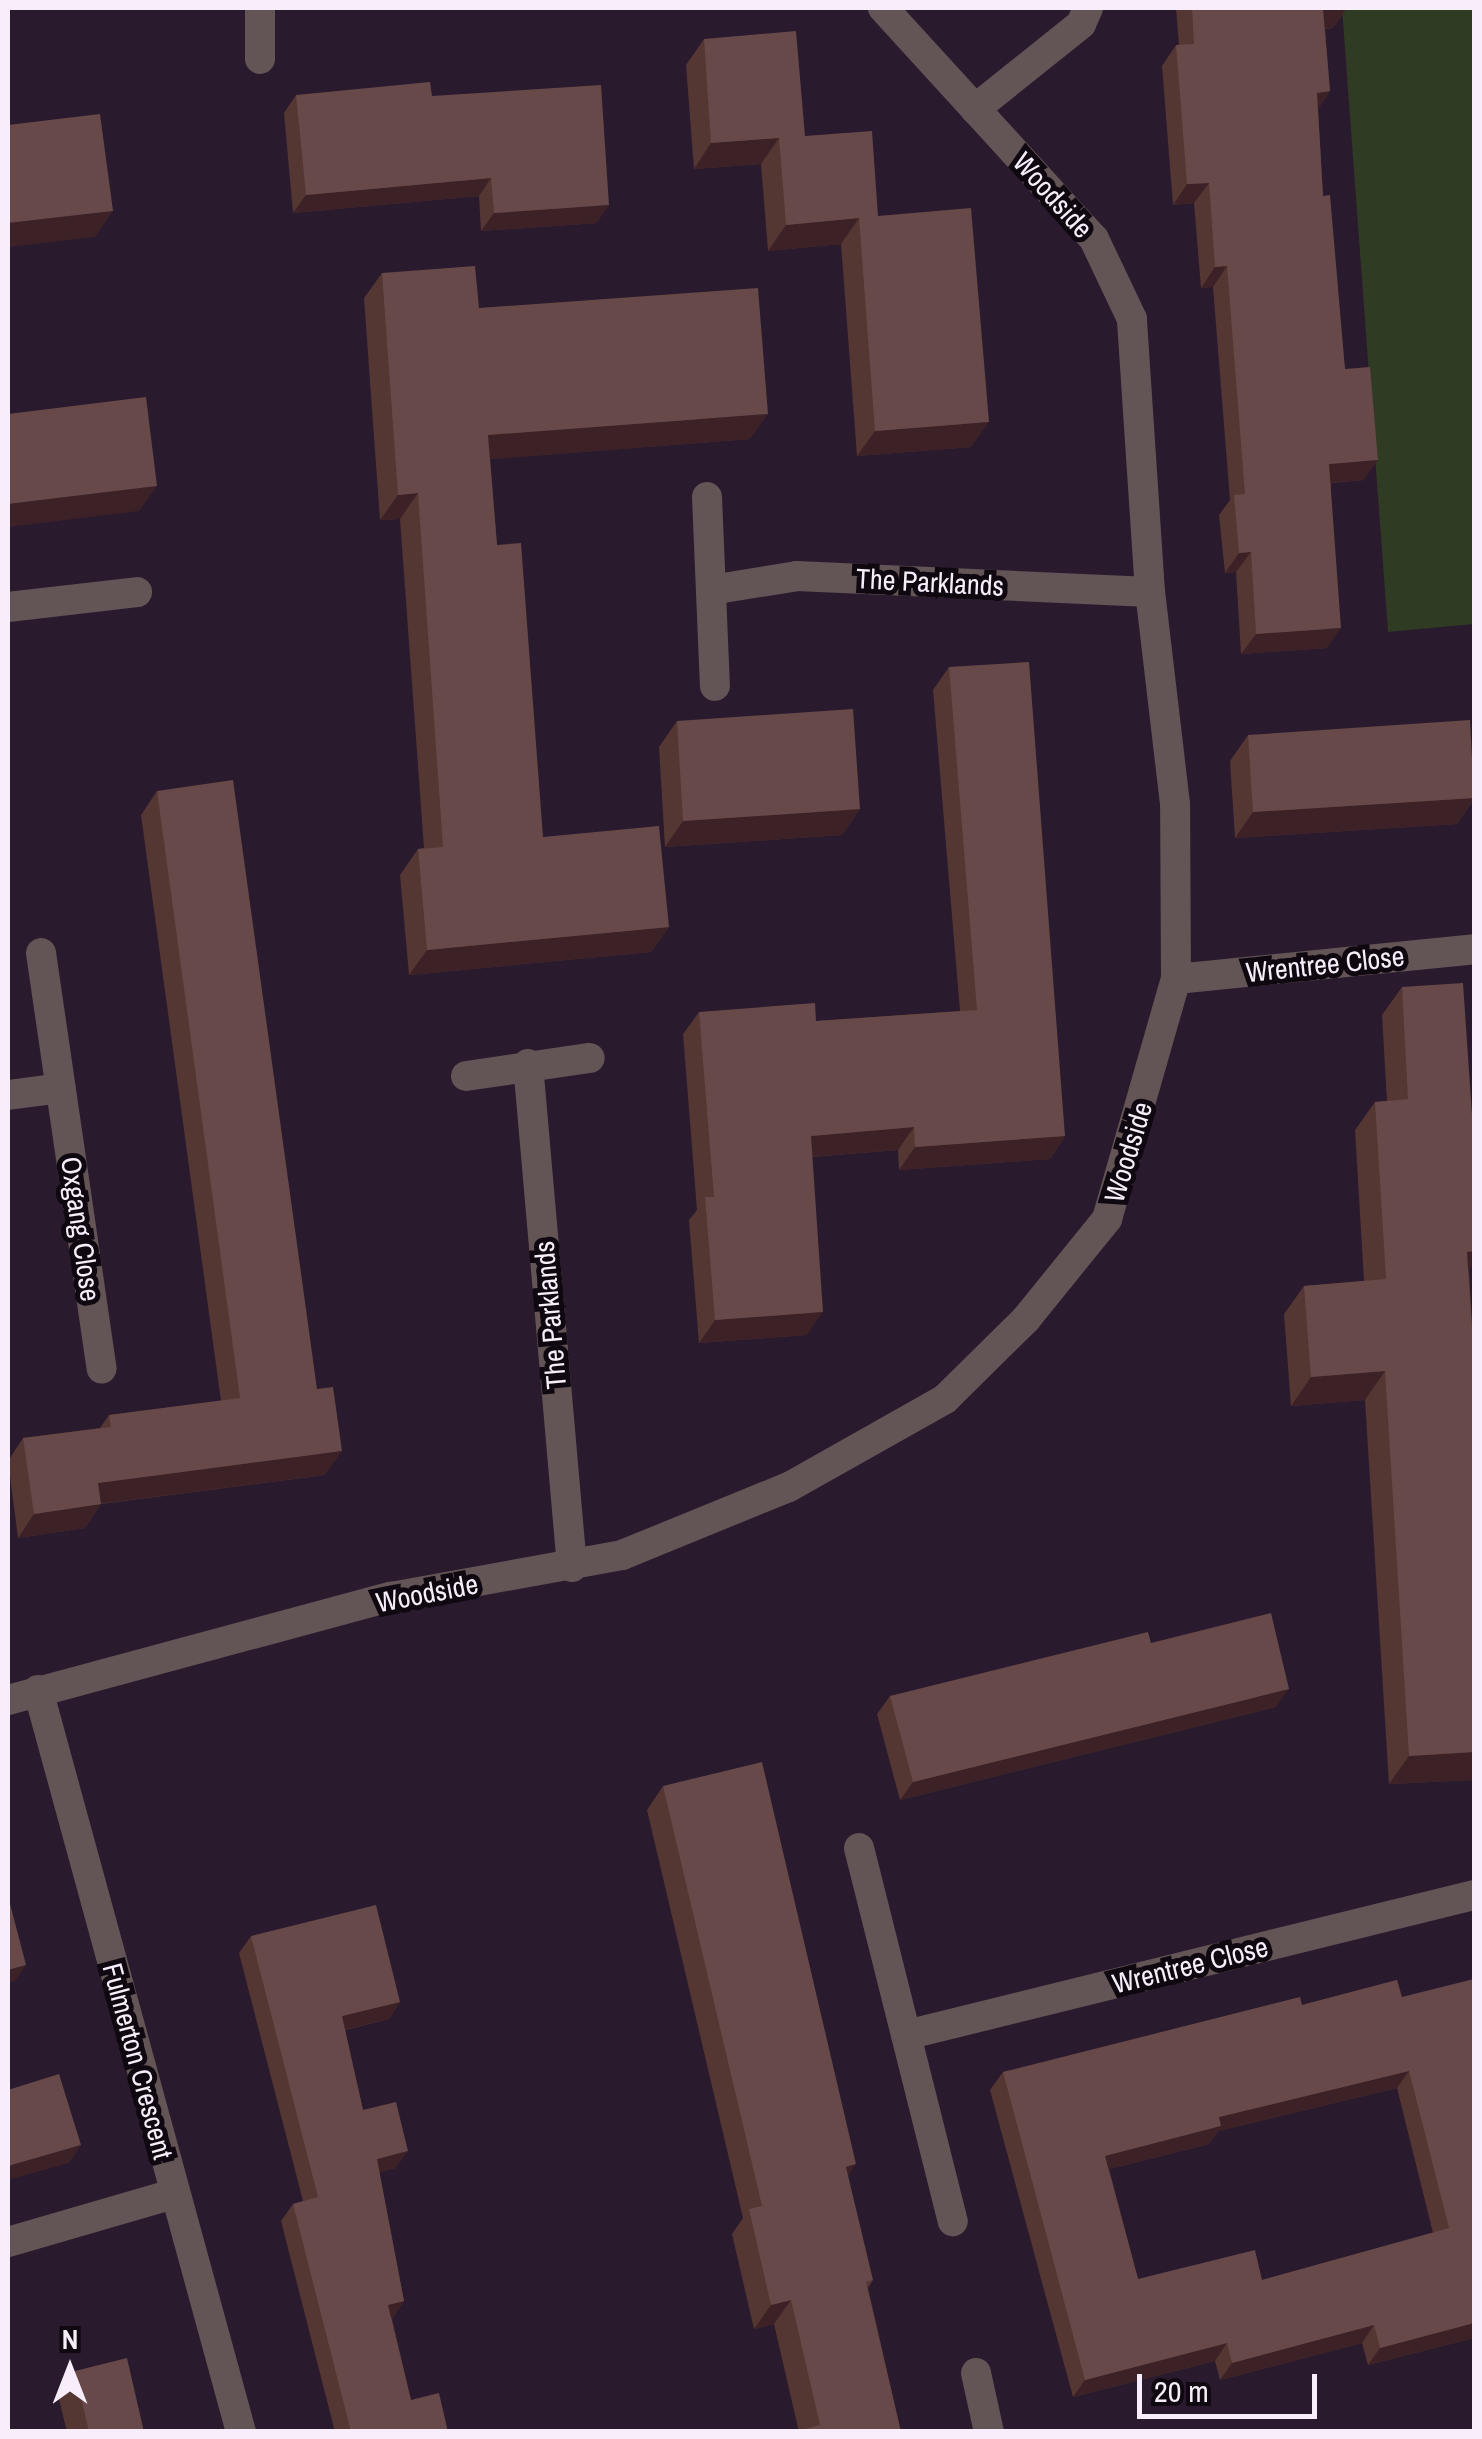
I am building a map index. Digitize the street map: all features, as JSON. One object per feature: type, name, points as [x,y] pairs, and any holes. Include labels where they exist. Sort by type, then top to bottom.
[{"type":"street","points":[[260,8],[260,59]]},
{"type":"street","name":"Woodside","points":[[8,1700],[391,1598],[622,1554],[789,1487],[945,1399],[1026,1319],[1107,1219],[1176,980],[1175,804],[1150,592],[1132,320],[1094,238],[883,8]]},
{"type":"street","points":[[975,109],[1082,24],[1088,8]]},
{"type":"street","points":[[708,497],[715,686]]},
{"type":"street","name":"The Parklands","points":[[711,590],[797,576],[1150,592]]},
{"type":"street","points":[[8,607],[137,592]]},
{"type":"street","name":"Wrentree Close","points":[[1176,980],[1474,948]]},
{"type":"street","name":"Oxgang Close","points":[[41,954],[102,1369]]},
{"type":"street","points":[[466,1076],[590,1058]]},
{"type":"street","name":"The Parklands","points":[[528,1064],[572,1566]]},
{"type":"street","points":[[8,1095],[61,1088]]},
{"type":"street","name":"Fulmerton Crescent","points":[[38,1690],[241,2432]]},
{"type":"street","points":[[859,1848],[953,2220]]},
{"type":"street","name":"Wrentree Close","points":[[906,2035],[1474,1895]]},
{"type":"street","points":[[8,2242],[174,2194]]},
{"type":"street","points":[[976,2373],[989,2432]]},
{"type":"green space","points":[[1342,8],[1474,8],[1474,624],[1388,632]]},
{"type":"building","points":[[1192,8],[1347,8],[1323,9],[1330,91],[1317,93],[1323,196],[1330,195],[1345,369],[1370,367],[1378,460],[1329,464],[1341,628],[1256,634],[1251,552],[1239,553],[1234,495],[1245,494],[1227,266],[1215,267],[1209,183],[1187,184],[1176,45],[1194,44]]},
{"type":"building","points":[[796,31],[805,136],[872,131],[878,216],[971,208],[989,422],[875,431],[859,218],[786,225],[779,138],[711,143],[704,39]]},
{"type":"building","points":[[430,82],[432,96],[601,85],[609,205],[494,213],[491,178],[306,195],[296,95]]},
{"type":"building","points":[[100,114],[113,211],[8,223],[8,125]]},
{"type":"building","points":[[475,266],[479,308],[758,288],[768,414],[488,435],[497,545],[521,543],[543,837],[659,826],[669,927],[427,950],[418,849],[443,847],[418,493],[398,495],[382,273]]},
{"type":"building","points":[[146,397],[157,486],[8,504],[8,414]]},
{"type":"building","points":[[1029,662],[1065,1136],[915,1147],[914,1127],[811,1136],[823,1312],[715,1320],[705,1197],[714,1197],[699,1012],[815,1003],[816,1021],[977,1010],[949,667]]},
{"type":"building","points":[[853,709],[860,809],[683,821],[677,721]]},
{"type":"building","points":[[1470,720],[1474,798],[1253,812],[1248,735]]},
{"type":"building","points":[[233,780],[317,1389],[333,1387],[342,1451],[98,1483],[101,1504],[34,1514],[23,1438],[111,1427],[109,1415],[240,1398],[157,791]]},
{"type":"building","points":[[1463,983],[1474,1144],[1474,1251],[1467,1252],[1474,1360],[1474,1752],[1409,1756],[1385,1371],[1311,1377],[1304,1286],[1386,1279],[1375,1102],[1408,1099],[1402,987]]},
{"type":"building","points":[[1271,1613],[1289,1689],[913,1782],[890,1696],[1148,1632],[1151,1643]]},
{"type":"building","points":[[762,1762],[856,2164],[846,2167],[873,2280],[866,2282],[901,2432],[805,2432],[820,2425],[791,2300],[771,2305],[749,2209],[762,2206],[663,1786]]},
{"type":"building","points":[[8,1896],[26,1965],[8,1970]]},
{"type":"building","points":[[376,1905],[400,2002],[342,2016],[363,2110],[396,2102],[408,2151],[377,2159],[404,2301],[388,2305],[411,2400],[439,2393],[448,2432],[351,2432],[293,2204],[318,2197],[251,1936]]},
{"type":"building","points":[[1474,1979],[1474,2323],[1380,2348],[1374,2325],[1232,2363],[1227,2343],[1085,2380],[1003,2072],[1300,1997],[1302,2005],[1397,1980],[1402,1997]],"holes":[[[1409,2071],[1449,2228],[1262,2280],[1255,2250],[1138,2279],[1105,2156],[1221,2126],[1219,2117]]]},
{"type":"building","points":[[59,2074],[81,2145],[8,2166],[8,2090]]},
{"type":"building","points":[[127,2358],[144,2432],[89,2432],[75,2371]]}]
